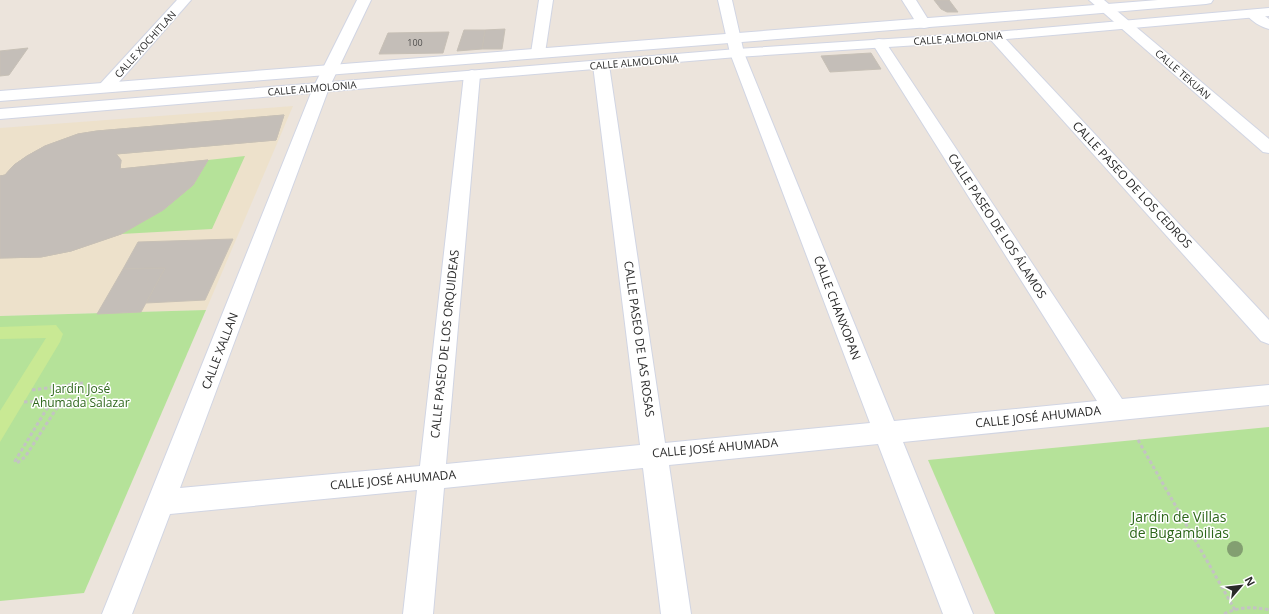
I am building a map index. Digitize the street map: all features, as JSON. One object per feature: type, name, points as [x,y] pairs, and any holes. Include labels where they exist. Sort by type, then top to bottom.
[{"type":"street","name":"CALLE XOCHITLAN","points":[[106,87],[184,0]]},
{"type":"street","name":"CALLE XALLAN","points":[[117,614],[325,79],[364,0]]},
{"type":"street","points":[[538,53],[546,0]]},
{"type":"street","name":"CALLE CHANXOPAN","points":[[725,0],[735,45],[958,614]]},
{"type":"street","points":[[909,0],[924,24]]},
{"type":"street","name":"CALLE ALMOLONIA","points":[[0,96],[106,87],[472,75],[601,65],[735,45],[924,24],[1107,5],[1206,0]]},
{"type":"street","name":"CALLE TEKUAN","points":[[1107,5],[1269,135]]},
{"type":"street","name":"CALLE ALMOLONIA","points":[[0,114],[325,79],[538,53],[735,45],[880,43],[995,36],[1269,12]]},
{"type":"street","points":[[1252,14],[1269,25]]},
{"type":"street","name":"CALLE TEKUAN","points":[[1130,23],[1269,148]]},
{"type":"street","name":"CALLE PASEO DE LOS CEDROS","points":[[995,36],[1269,335]]},
{"type":"street","name":"CALLE PASEO DE LOS ÁLAMOS","points":[[880,43],[1115,409]]},
{"type":"street","name":"CALLE PASEO DE LAS ROSAS","points":[[601,65],[676,614]]},
{"type":"street","name":"CALLE PASEO DE LOS ORQUIDEAS","points":[[418,614],[472,75]]},
{"type":"street","name":"CALLE JOSÉ AHUMADA","points":[[161,502],[432,477],[1269,394]]},
{"type":"path","points":[[32,390],[83,383]]},
{"type":"path","points":[[24,402],[47,401],[49,405],[15,461],[17,463],[24,458],[62,400],[74,399]]},
{"type":"path","points":[[1138,440],[1235,610]]},
{"type":"path","points":[[1224,614],[1241,607],[1262,608],[1269,610]]},
{"type":"shaded area","points":[[293,106],[206,310],[0,316],[0,128]]},
{"type":"green space","points":[[245,156],[212,229],[121,234],[163,210],[193,185],[208,160]]},
{"type":"green space","name":"Jardín José Ahumada Salazar","points":[[206,310],[84,593],[0,601],[0,316]]},
{"type":"green space","points":[[56,325],[63,334],[60,342],[0,442],[0,411],[46,338],[0,339],[0,327]]},
{"type":"green space","name":"Jardín de Villas de Bugambilias","points":[[1269,427],[1269,614],[995,614],[928,460]]},
{"type":"building","points":[[934,0],[949,0],[958,12],[947,12],[941,9]]},
{"type":"building","points":[[505,29],[502,49],[482,49],[485,30]]},
{"type":"building","points":[[464,30],[485,30],[482,49],[457,51]]},
{"type":"building","points":[[449,32],[443,53],[379,54],[388,33]]},
{"type":"building","points":[[28,48],[9,75],[0,76],[0,51]]},
{"type":"building","points":[[871,53],[881,69],[830,72],[821,56]]},
{"type":"building","points":[[284,115],[276,140],[116,154],[121,160],[120,169],[208,160],[193,185],[163,210],[121,234],[71,251],[41,257],[0,258],[0,176],[5,175],[14,165],[45,146],[78,134],[97,131]],"holes":[[[87,157],[102,159],[107,162],[108,166],[106,172],[101,178],[81,189],[69,192],[50,191],[45,187],[43,182],[50,171],[67,161]]]},
{"type":"building","points":[[284,115],[276,140],[116,154],[121,160],[120,169],[208,160],[193,185],[163,210],[121,234],[71,251],[41,257],[0,258],[0,176],[5,175],[14,165],[45,146],[78,134],[97,131]]},
{"type":"building","points":[[233,239],[205,300],[146,303],[165,268],[123,269],[138,242]]},
{"type":"building","points":[[165,268],[141,312],[97,314],[123,269]]}]
